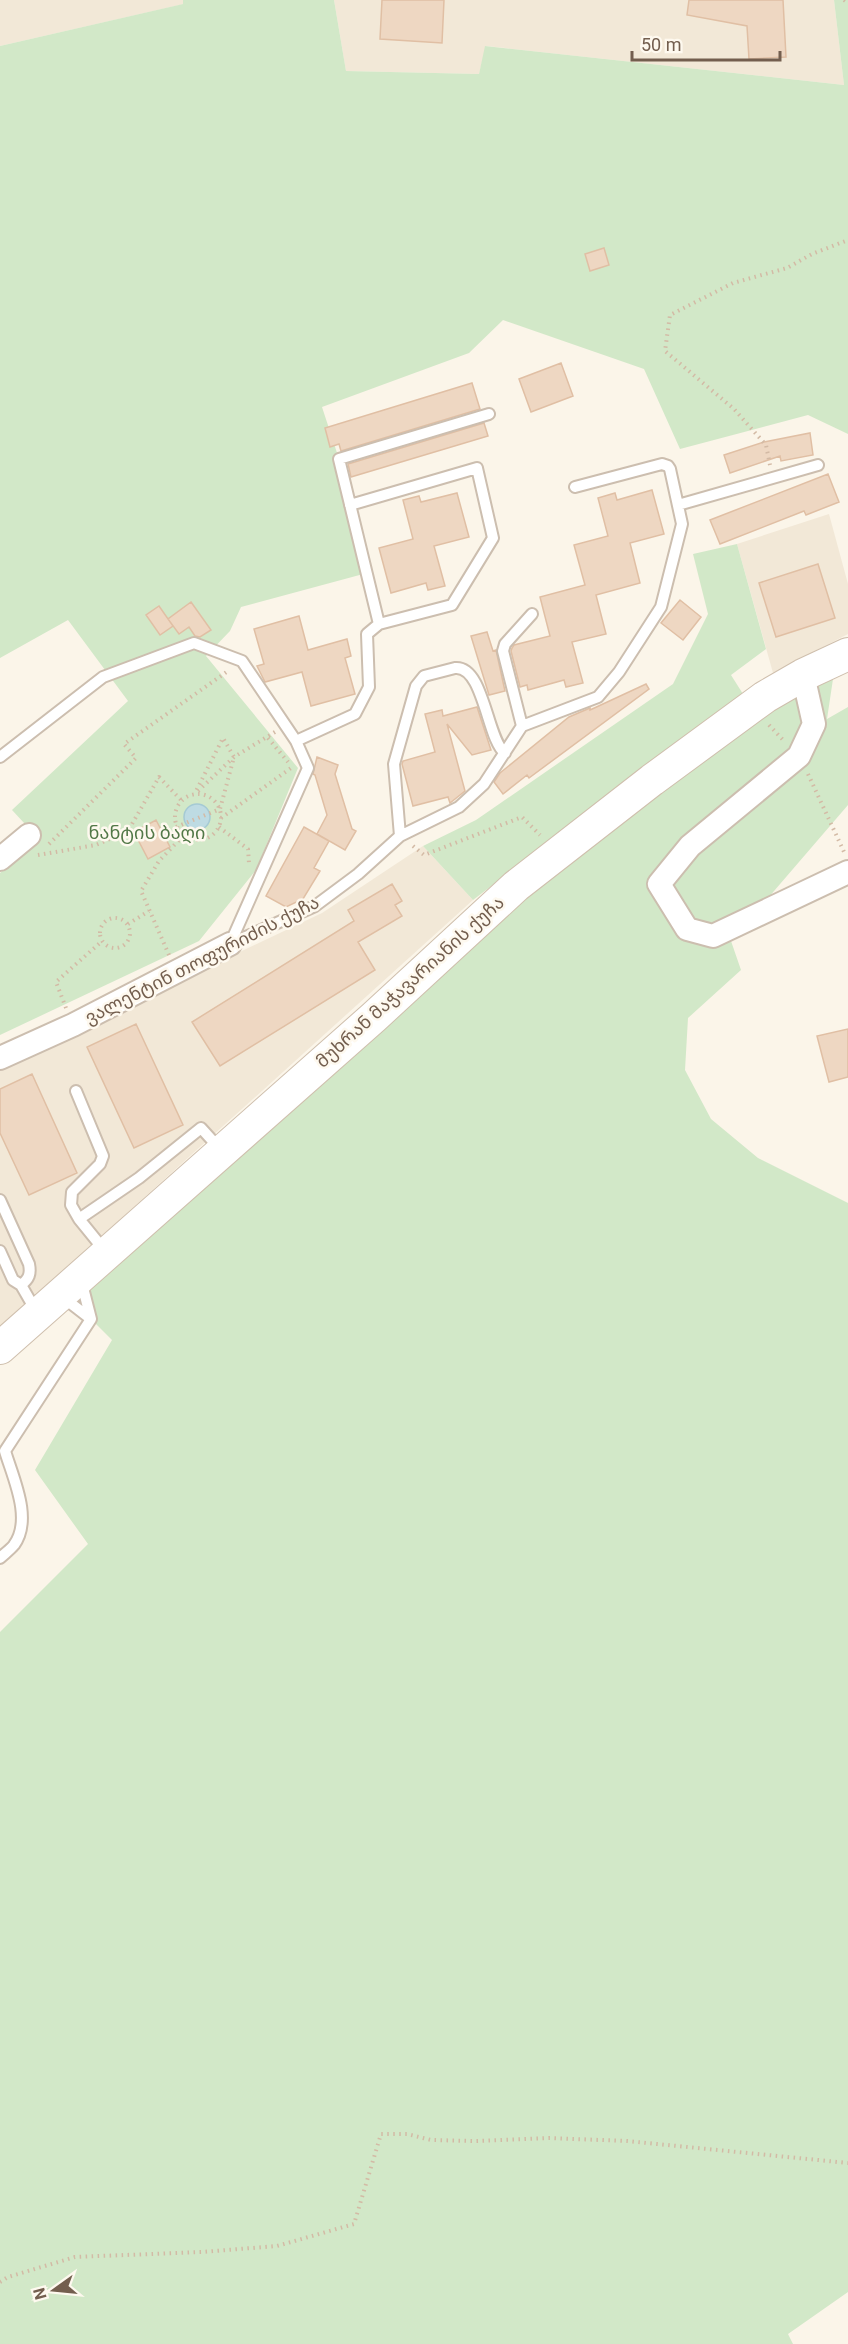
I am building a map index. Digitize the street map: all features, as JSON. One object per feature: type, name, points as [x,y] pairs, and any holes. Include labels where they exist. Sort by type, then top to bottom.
[{"type":"main road","name":"მუხრან მაჭავარიანის ქუჩა","points":[[5,1340],[45,1309],[374,1017],[516,886],[751,708],[803,675],[848,654]]},
{"type":"street","points":[[803,675],[814,724],[799,756],[690,846],[659,884],[687,929],[713,936],[847,865]]},
{"type":"street","points":[[0,859],[31,849]]},
{"type":"street","name":"ვალენტინ თოფურიძის ქუჩა","points":[[0,1058],[73,1025],[230,944]]},
{"type":"lane","points":[[379,624],[339,459],[489,414]]},
{"type":"lane","points":[[532,614],[503,651],[522,726],[598,697],[619,672],[661,607],[682,524],[670,469],[665,464],[575,487]]},
{"type":"lane","points":[[678,505],[818,465]]},
{"type":"lane","points":[[296,741],[355,714],[369,687],[367,634],[379,624],[452,605],[493,538],[477,468],[350,505]]},
{"type":"lane","points":[[0,757],[103,677],[194,643],[242,661],[296,741],[308,768],[230,944]]},
{"type":"lane","points":[[400,836],[394,764],[416,686],[424,676],[460,667],[466,671],[483,698],[496,743],[505,753]]},
{"type":"lane","name":"ვალენტინ თოფურიძის ქუჩა","points":[[230,944],[315,906],[358,874],[400,836],[459,807],[484,784],[522,726]]},
{"type":"lane","points":[[76,1091],[103,1156],[100,1164],[72,1192],[71,1205],[79,1219],[107,1253]]},
{"type":"lane","points":[[79,1219],[139,1178],[201,1128],[222,1150]]},
{"type":"lane","points":[[0,1200],[29,1264],[31,1273],[28,1280],[21,1285]]},
{"type":"lane","points":[[0,1251],[13,1280],[45,1309],[61,1299],[69,1302],[91,1319]]},
{"type":"lane","points":[[0,1558],[15,1544],[23,1521],[20,1500],[3,1453],[91,1319],[81,1277]]},
{"type":"path","points":[[844,0],[848,3]]},
{"type":"path","points":[[773,478],[766,446],[734,410],[665,351],[670,315],[734,283],[787,268],[812,254],[848,240]]},
{"type":"path","points":[[31,849],[136,758],[124,744],[242,661]]},
{"type":"path","points":[[751,708],[799,756],[843,847],[847,865]]},
{"type":"path","points":[[195,793],[223,738],[234,757],[220,809],[219,827],[210,838],[196,841],[183,836],[176,827],[174,815],[181,800],[195,793],[234,757],[268,738],[284,725]]},
{"type":"path","points":[[221,818],[292,767],[268,738]]},
{"type":"path","points":[[31,849],[96,845],[128,831],[159,777],[181,800]]},
{"type":"path","points":[[195,793],[214,800],[220,809]]},
{"type":"path","points":[[176,827],[220,809]]},
{"type":"path","points":[[400,836],[424,855],[522,817],[558,853]]},
{"type":"path","points":[[219,827],[248,849],[251,875],[259,880]]},
{"type":"path","points":[[176,973],[141,891],[159,861],[183,836]]},
{"type":"path","points":[[128,924],[149,911]]},
{"type":"path","points":[[117,917],[128,924],[130,938],[126,944],[114,948],[102,941],[100,928],[110,918],[117,917]]},
{"type":"path","points":[[73,1025],[56,982],[102,941]]},
{"type":"path","points":[[0,2282],[8,2277],[75,2257],[202,2252],[277,2246],[354,2224],[381,2134],[407,2134],[431,2140],[549,2138],[627,2141],[848,2163]]},
{"type":"shaded area","points":[[0,0],[183,0],[184,4],[0,46]]},
{"type":"shaded area","points":[[334,0],[834,0],[844,85],[486,46],[479,74],[346,71]]},
{"type":"shaded area","points":[[829,514],[848,584],[848,634],[773,673],[737,544]]},
{"type":"shaded area","points":[[423,846],[473,900],[0,1328],[0,1066],[322,913]]},
{"type":"green space","name":"ნანტის ბაღი","points":[[183,0],[334,0],[346,71],[479,74],[485,46],[844,85],[834,0],[848,0],[848,434],[808,415],[680,449],[644,369],[503,320],[469,353],[322,407],[339,459],[367,573],[241,607],[230,631],[206,656],[298,768],[256,870],[199,941],[0,1035],[0,873],[38,838],[12,810],[128,701],[68,620],[0,658],[0,46],[183,4]]},
{"type":"green space","points":[[737,544],[766,649],[731,675],[743,694],[473,900],[423,846],[476,820],[673,684],[708,614],[693,554]]},
{"type":"green space","points":[[836,659],[827,719],[848,707],[848,805],[731,941],[741,970],[688,1018],[685,1070],[711,1119],[758,1158],[848,1203],[848,2292],[788,2334],[793,2344],[0,2344],[0,1632],[88,1544],[35,1470],[112,1340],[91,1319],[69,1302],[477,922]]},
{"type":"water","points":[[197,804],[206,808],[210,817],[206,826],[197,830],[188,826],[184,817],[188,808]]},
{"type":"building","points":[[382,0],[444,0],[442,43],[380,39]]},
{"type":"building","points":[[689,0],[783,0],[786,57],[749,59],[747,26],[687,15]]},
{"type":"building","points":[[604,248],[609,265],[590,271],[585,254]]},
{"type":"building","points":[[561,363],[573,396],[531,412],[519,379]]},
{"type":"building","points":[[472,383],[480,409],[341,451],[339,444],[330,447],[325,428]]},
{"type":"building","points":[[484,423],[488,436],[351,477],[348,464]]},
{"type":"building","points":[[810,433],[813,455],[781,461],[780,456],[730,473],[724,455],[764,442]]},
{"type":"building","points":[[828,474],[839,502],[806,515],[804,511],[720,544],[710,520]]},
{"type":"building","points":[[652,490],[664,534],[630,543],[640,583],[596,595],[606,634],[572,642],[583,683],[566,687],[564,680],[528,690],[527,685],[520,687],[512,648],[514,645],[550,636],[540,597],[585,585],[574,545],[608,536],[598,498],[615,493],[617,500]]},
{"type":"building","points":[[457,493],[469,537],[434,546],[445,586],[428,590],[426,583],[391,593],[379,548],[413,539],[403,500],[419,496],[421,502]]},
{"type":"building","points":[[818,564],[835,618],[776,637],[759,583]]},
{"type":"building","points":[[680,600],[701,617],[683,640],[661,623]]},
{"type":"building","points":[[191,602],[211,630],[200,637],[195,636],[189,627],[179,634],[168,619]]},
{"type":"building","points":[[159,606],[173,626],[160,635],[146,615]]},
{"type":"building","points":[[299,616],[308,650],[347,639],[351,656],[345,658],[355,694],[311,706],[302,672],[265,682],[257,666],[264,664],[254,629]]},
{"type":"building","points":[[487,632],[493,651],[496,650],[505,691],[489,695],[471,636]]},
{"type":"building","points":[[646,684],[649,689],[529,778],[527,775],[503,794],[494,782],[500,773],[569,717],[590,708],[590,710]]},
{"type":"building","points":[[477,707],[491,750],[472,755],[447,724],[465,791],[450,803],[448,797],[413,806],[402,764],[403,761],[435,752],[425,714],[442,710],[443,716]]},
{"type":"building","points":[[317,757],[338,765],[335,774],[352,829],[356,831],[345,850],[317,834],[327,815],[313,774]]},
{"type":"building","points":[[156,820],[170,847],[148,859],[134,832]]},
{"type":"building","points":[[304,827],[329,841],[314,868],[320,871],[303,899],[286,907],[266,896]]},
{"type":"building","points":[[392,884],[402,901],[395,905],[402,916],[358,942],[375,970],[220,1066],[192,1022],[354,921],[348,910]]},
{"type":"building","points":[[136,1024],[183,1125],[134,1148],[87,1047]]},
{"type":"building","points":[[848,1029],[848,1077],[829,1082],[817,1036]]},
{"type":"building","points":[[32,1074],[77,1173],[29,1195],[0,1133],[0,1089]]}]
